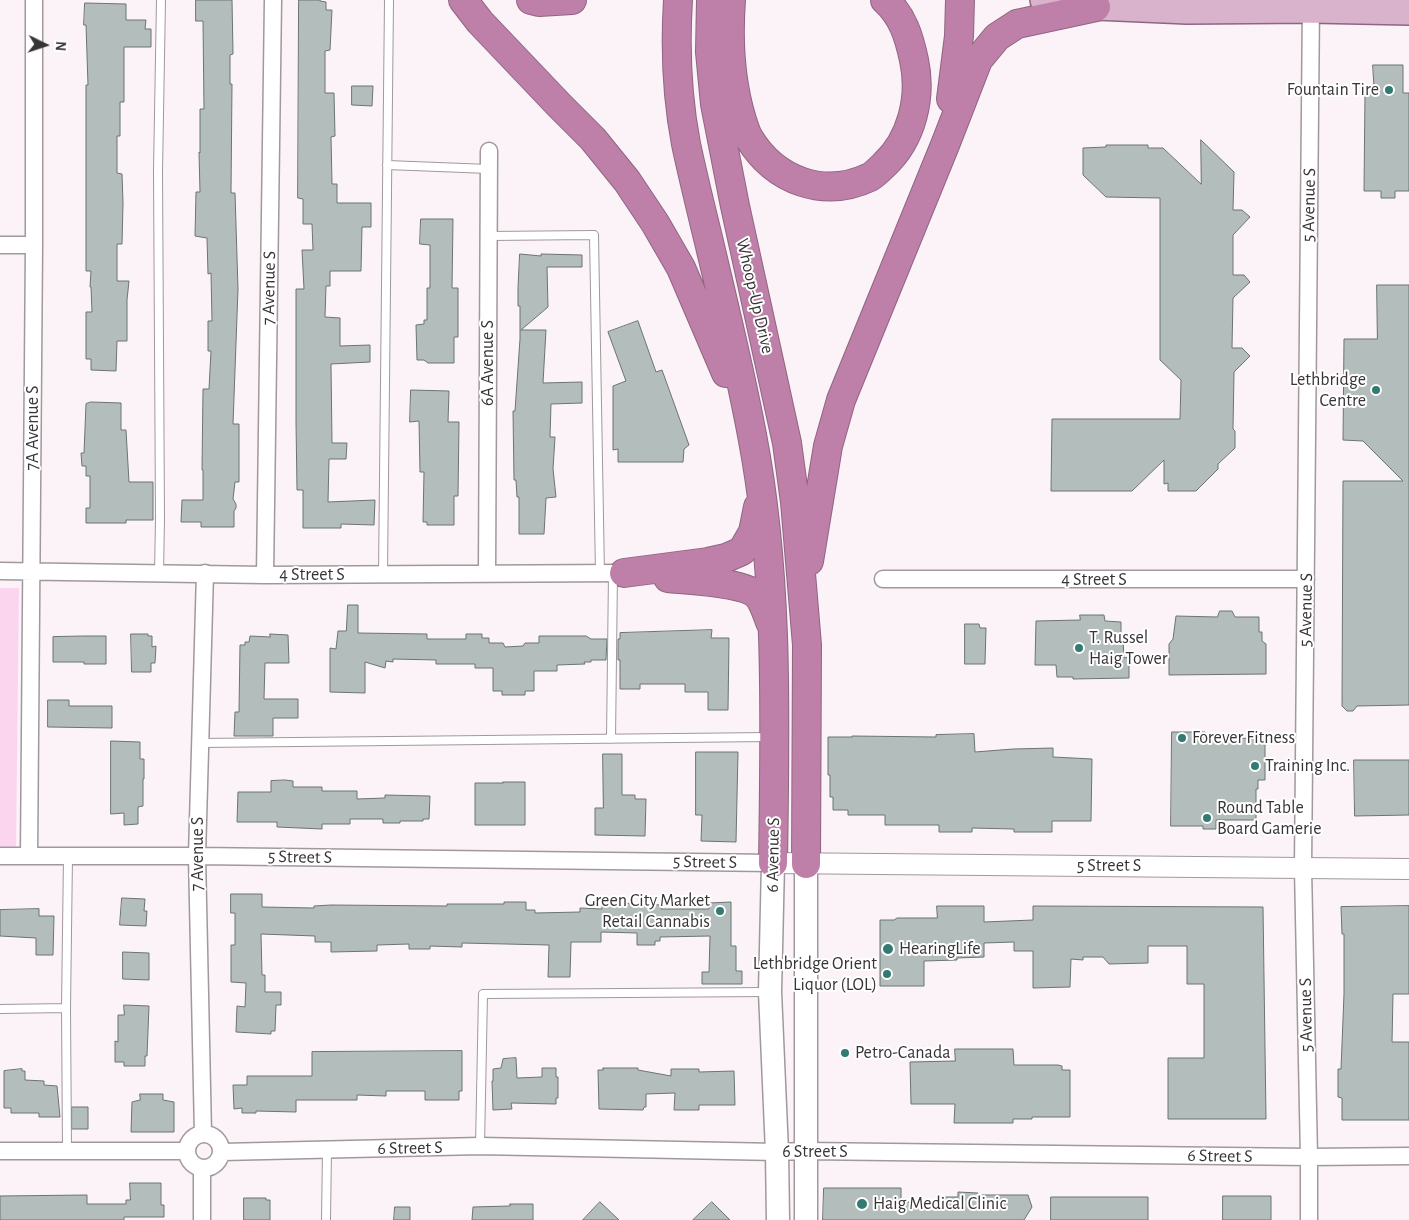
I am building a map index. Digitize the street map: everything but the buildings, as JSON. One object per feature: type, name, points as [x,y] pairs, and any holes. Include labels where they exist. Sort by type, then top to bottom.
[{"type":"highway","points":[[463,0],[487,29],[593,139],[632,188],[681,268],[752,434]]},
{"type":"highway","points":[[531,0],[539,2],[572,0]]},
{"type":"highway","name":"Whoop-Up Drive","points":[[678,0],[676,26],[679,89],[686,142],[752,434],[760,491]]},
{"type":"highway","name":"Whoop-Up Drive","points":[[711,0],[710,52],[715,104],[735,206],[787,442],[795,502],[803,592]]},
{"type":"highway","points":[[731,0],[728,31],[732,73],[738,106],[748,137],[765,159],[781,172],[803,183],[823,187],[847,185],[872,176],[895,154],[909,131],[916,100],[917,72],[908,33],[885,0]]},
{"type":"highway","points":[[945,145],[959,36],[960,0]]},
{"type":"highway","points":[[803,592],[815,536],[828,446],[841,400],[978,60],[998,36],[1017,24],[1096,7]]},
{"type":"highway","points":[[612,573],[708,562],[726,558],[742,551],[753,532],[760,491]]},
{"type":"highway","name":"6 Avenue S","points":[[760,491],[768,554],[773,631],[773,863]]},
{"type":"highway","points":[[612,573],[701,581],[746,588],[758,596],[764,606],[773,631]]},
{"type":"highway","name":"6 Avenue S","points":[[803,592],[807,646],[806,864]]},
{"type":"main road","points":[[1043,0],[1096,7],[1186,11],[1311,5],[1409,12]]},
{"type":"main road","name":"6 Avenue S","points":[[773,863],[770,992],[778,1220]]},
{"type":"main road","name":"6 Avenue S","points":[[806,864],[806,1220]]},
{"type":"street","name":"7A Avenue S","points":[[29,856],[34,0]]},
{"type":"street","name":"7 Avenue S","points":[[265,575],[273,0]]},
{"type":"street","name":"5 Avenue S","points":[[1309,1220],[1303,868],[1311,5]]},
{"type":"street","name":"6A Avenue S","points":[[487,574],[489,151]]},
{"type":"street","points":[[0,245],[34,245]]},
{"type":"street","name":"4 Street S","points":[[0,571],[265,575],[612,573]]},
{"type":"street","name":"7 Avenue S","points":[[204,1134],[197,856],[205,573]]},
{"type":"street","name":"4 Street S","points":[[883,579],[1306,579]]},
{"type":"street","name":"5 Street S","points":[[0,856],[197,856],[806,864],[1409,868]]},
{"type":"street","points":[[204,1134],[209,1134],[218,1141],[222,1152],[213,1167],[202,1169],[192,1164],[188,1159],[187,1151],[189,1142],[193,1138],[204,1134]]},
{"type":"street","name":"6 Street S","points":[[222,1152],[480,1146],[777,1152],[1309,1157],[1409,1156]]},
{"type":"street","points":[[0,1151],[187,1151]]},
{"type":"street","points":[[202,1169],[202,1220]]},
{"type":"lane","points":[[158,574],[160,519],[158,171],[161,0]]},
{"type":"lane","points":[[383,574],[389,0]]},
{"type":"lane","points":[[387,166],[489,169]]},
{"type":"lane","points":[[489,236],[594,235],[612,573],[611,739]]},
{"type":"lane","points":[[201,743],[774,737]]},
{"type":"lane","points":[[67,1150],[68,856]]},
{"type":"lane","points":[[480,1146],[483,994],[770,992]]},
{"type":"lane","points":[[0,1009],[66,1008]]},
{"type":"lane","points":[[326,1150],[326,1220]]},
{"type":"shaded area","points":[[0,588],[19,588],[16,849],[0,849]]},
{"type":"place","name":"Fountain Tire","points":[[1389,90]]},
{"type":"place","name":"Lethbridge Centre","points":[[1376,390]]},
{"type":"place","name":"T. Russel Haig Tower","points":[[1079,648]]},
{"type":"place","name":"Forever Fitness","points":[[1182,738]]},
{"type":"place","name":"Training Inc.","points":[[1255,766]]},
{"type":"place","name":"Round Table Board Gamerie","points":[[1207,818]]},
{"type":"place","name":"Green City Market Retail Cannabis","points":[[720,911]]},
{"type":"place","name":"HearingLife","points":[[888,949]]},
{"type":"place","name":"Lethbridge Orient Liquor (LOL)","points":[[887,974]]},
{"type":"place","name":"Petro-Canada","points":[[845,1053]]},
{"type":"place","name":"Haig Medical Clinic","points":[[862,1204]]}]
